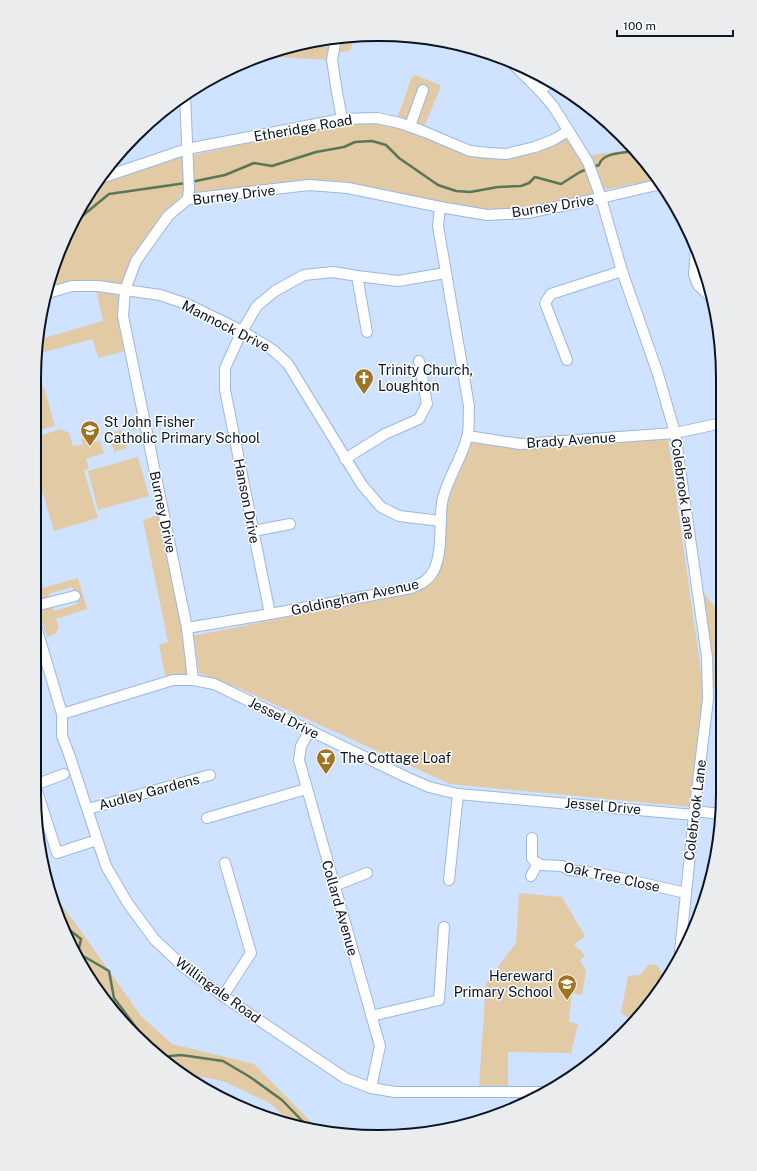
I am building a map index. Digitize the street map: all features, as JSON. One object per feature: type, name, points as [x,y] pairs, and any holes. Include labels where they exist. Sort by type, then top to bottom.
[{"type":"street","points":[[335,44],[332,60],[342,119]]},
{"type":"street","name":"Colebrook Lane","points":[[523,74],[540,90],[555,110],[588,162],[622,271],[658,374],[675,433],[707,656],[708,699],[681,942]]},
{"type":"street","points":[[540,90],[546,85]]},
{"type":"street","points":[[410,126],[423,90]]},
{"type":"street","points":[[185,102],[189,188],[188,199]]},
{"type":"street","name":"Etheridge Road","points":[[112,172],[187,149],[342,119],[377,118],[410,126],[470,151],[506,154],[535,147],[553,140],[568,131]]},
{"type":"street","name":"Burney Drive","points":[[193,680],[187,628],[123,316],[125,290],[136,261],[168,216],[188,199],[309,185],[348,188],[487,215],[527,213],[655,185]]},
{"type":"street","name":"Goldingham Avenue","points":[[187,628],[411,588],[426,581],[434,570],[438,558],[442,503],[444,494],[468,436],[469,406],[438,226],[440,207]]},
{"type":"street","points":[[695,262],[694,275],[698,285],[704,290]]},
{"type":"street","points":[[567,360],[545,303],[551,294],[622,271]]},
{"type":"street","name":"Hanson Drive","points":[[270,614],[225,390],[225,368],[242,331],[257,306],[275,291],[304,276],[333,272],[398,280],[445,273]]},
{"type":"street","points":[[357,276],[367,332]]},
{"type":"street","name":"Mannock Drive","points":[[53,292],[72,286],[98,286],[160,295],[187,304],[242,331],[273,350],[288,364],[362,486],[381,507],[399,516],[441,521]]},
{"type":"street","points":[[345,459],[385,434],[419,419],[427,404],[419,361]]},
{"type":"street","name":"Brady Avenue","points":[[468,436],[520,444],[675,433],[716,424]]},
{"type":"street","points":[[253,531],[290,524]]},
{"type":"street","points":[[41,604],[75,596]]},
{"type":"street","name":"Willingale Road","points":[[41,642],[62,714],[62,736],[88,809],[106,866],[126,902],[154,939],[186,969],[223,996],[345,1078],[370,1088],[395,1092],[534,1092]]},
{"type":"street","name":"Jessel Drive","points":[[62,714],[173,680],[193,680],[214,684],[429,787],[458,794],[715,814]]},
{"type":"street","name":"Collard Avenue","points":[[310,730],[301,746],[299,760],[380,1046],[370,1088]]},
{"type":"street","points":[[41,783],[64,774]]},
{"type":"street","name":"Audley Gardens","points":[[88,809],[210,775]]},
{"type":"street","points":[[207,818],[306,789]]},
{"type":"street","points":[[449,880],[458,794]]},
{"type":"street","points":[[42,805],[57,853],[97,840]]},
{"type":"street","points":[[531,876],[538,864],[532,858],[532,838]]},
{"type":"street","points":[[223,996],[251,953],[225,863]]},
{"type":"street","name":"Oak Tree Close","points":[[538,864],[562,866],[569,870],[602,874],[686,892]]},
{"type":"street","points":[[334,886],[367,873]]},
{"type":"street","points":[[371,1016],[439,1000],[444,926]]},
{"type":"shaded area","points":[[353,42],[349,51],[335,53],[337,44]]},
{"type":"shaded area","points":[[313,47],[333,47],[332,60],[276,57]]},
{"type":"shaded area","points":[[415,75],[440,85],[440,89],[424,127],[412,123],[429,90],[419,86],[415,96],[416,103],[409,121],[397,119],[412,77]]},
{"type":"shaded area","points":[[376,120],[399,126],[468,155],[536,151],[566,139],[581,159],[598,154],[627,151],[651,180],[604,190],[528,210],[486,211],[459,207],[348,183],[308,182],[181,196],[164,213],[131,260],[121,285],[54,289],[59,270],[76,229],[86,210],[108,178],[134,168],[343,122]]},
{"type":"shaded area","points":[[96,290],[120,293],[118,316],[124,351],[99,358],[92,339],[42,353],[44,338],[103,321]]},
{"type":"shaded area","points":[[44,387],[55,426],[41,430],[41,388]]},
{"type":"shaded area","points":[[61,429],[69,433],[73,446],[82,445],[84,451],[81,439],[92,435],[94,442],[100,441],[104,453],[86,459],[89,469],[84,471],[98,518],[54,531],[41,487],[41,435]]},
{"type":"shaded area","points":[[122,430],[127,448],[114,452],[109,434]]},
{"type":"shaded area","points":[[668,438],[703,686],[691,807],[450,784],[243,690],[199,673],[193,636],[417,591],[428,585],[436,576],[446,504],[471,443],[522,448]]},
{"type":"shaded area","points":[[138,457],[149,496],[98,510],[88,471]]},
{"type":"shaded area","points":[[160,514],[184,629],[189,677],[166,679],[159,645],[168,642],[143,520]]},
{"type":"shaded area","points":[[78,578],[87,609],[56,619],[59,627],[55,634],[47,637],[41,620],[41,588]],"holes":[[[72,587],[78,604],[54,611],[49,594]]]},
{"type":"shaded area","points":[[700,588],[716,609],[716,684],[711,694]]},
{"type":"shaded area","points":[[519,893],[562,897],[585,936],[574,944],[585,956],[580,960],[586,971],[582,995],[572,993],[569,1022],[578,1024],[571,1053],[508,1052],[508,1087],[479,1086],[486,983],[516,943]]},
{"type":"shaded area","points":[[60,903],[141,1016],[172,1044],[254,1064],[313,1124],[284,1116],[270,1103],[223,1081],[195,1076],[191,1073],[156,1046],[125,1015],[98,980],[86,961],[76,942]]},
{"type":"shaded area","points":[[649,964],[657,965],[663,974],[646,998],[629,1018],[621,1013],[628,976],[640,975]]},
{"type":"waterway","points":[[191,182],[225,175],[254,163],[272,166],[316,152],[344,147],[355,142],[372,141],[386,145],[399,158],[438,185],[456,191],[470,192],[498,187],[521,186],[529,183],[535,177],[561,184],[587,169]]},
{"type":"waterway","points":[[592,167],[599,165],[601,161],[609,155],[628,152]]},
{"type":"waterway","points":[[83,215],[109,194],[186,183]]},
{"type":"waterway","points":[[71,931],[81,939],[79,948]]},
{"type":"waterway","points":[[83,956],[109,971],[114,998],[134,1024]]},
{"type":"waterway","points":[[168,1056],[181,1055],[223,1061],[250,1077],[282,1100],[302,1121]]},
{"type":"place","name":"Trinity Church, Loughton","points":[[364,395]]},
{"type":"place","name":"St John Fisher Catholic Primary School","points":[[90,447]]},
{"type":"place","name":"The Cottage Loaf","points":[[326,775]]},
{"type":"place","name":"Hereward Primary School","points":[[567,1001]]}]
